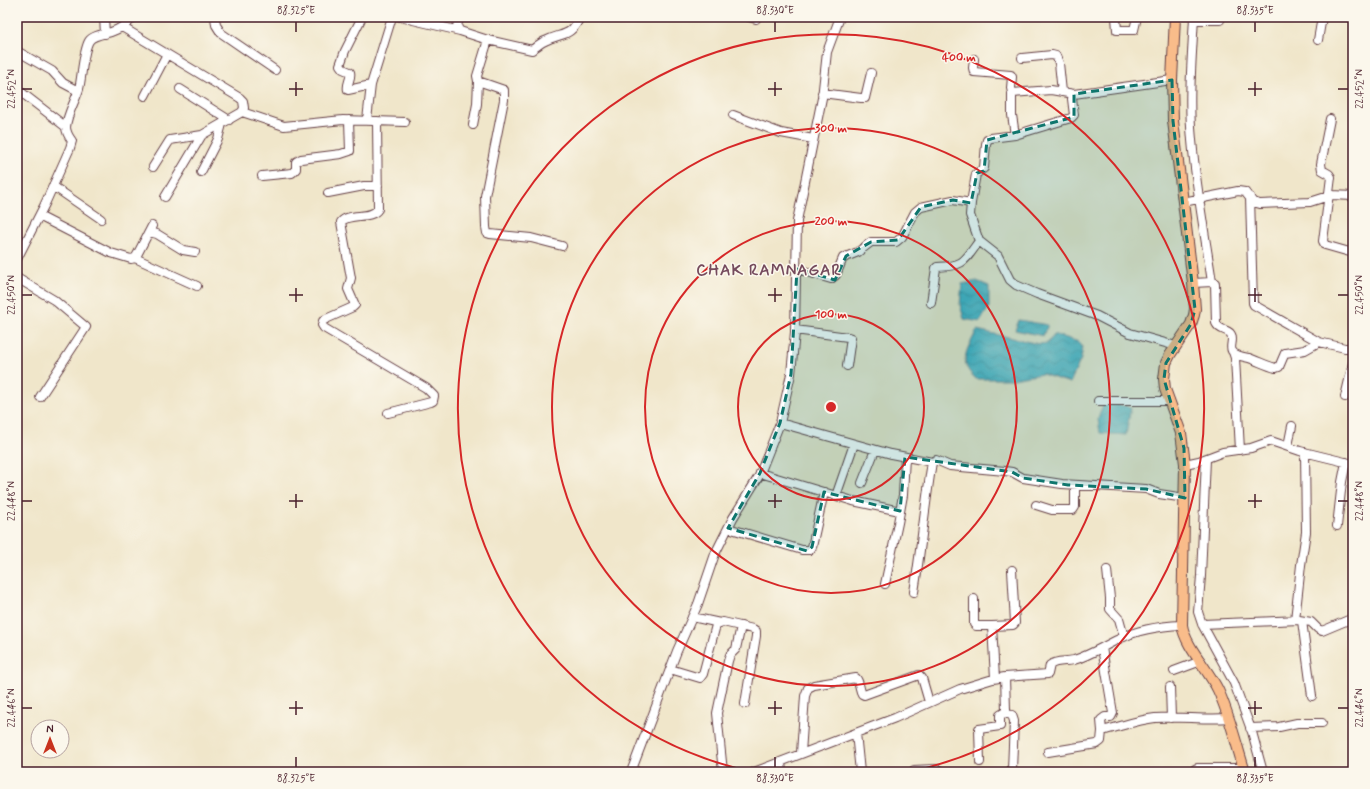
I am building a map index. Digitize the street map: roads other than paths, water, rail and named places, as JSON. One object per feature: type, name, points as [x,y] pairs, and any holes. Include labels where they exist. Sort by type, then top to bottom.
[{"type":"main road","points":[[1175,17],[1172,80],[1173,121],[1192,200],[1204,282],[1191,324],[1170,355],[1164,370],[1165,389],[1182,440],[1195,462],[1185,498],[1182,625],[1186,638],[1218,691],[1229,718],[1245,770]]},
{"type":"street","points":[[104,17],[105,34]]},
{"type":"street","points":[[17,259],[39,216],[70,148],[72,141],[66,132],[66,127],[68,117],[78,91],[89,40],[122,27],[134,17]]},
{"type":"street","points":[[215,17],[216,25],[221,33],[275,70]]},
{"type":"street","points":[[362,17],[345,51],[340,65],[343,69],[350,72],[351,75],[347,88],[348,90],[371,85]]},
{"type":"street","points":[[367,120],[371,85],[392,17]]},
{"type":"street","points":[[400,17],[532,50],[543,42],[567,34],[571,31],[580,17]]},
{"type":"street","points":[[459,17],[457,27],[460,31]]},
{"type":"street","points":[[631,772],[676,651],[698,604],[715,554],[728,528],[760,473],[780,423],[791,374],[796,330],[797,221],[822,93],[827,52],[840,17]]},
{"type":"street","points":[[1116,17],[1116,26],[1117,30],[1119,31],[1134,30],[1137,17]]},
{"type":"street","points":[[1318,40],[1322,17]]},
{"type":"street","points":[[1220,20],[1194,18],[1191,124],[1192,200],[1204,282],[1215,283],[1216,323],[1219,328],[1231,334],[1240,450]]},
{"type":"street","points":[[122,27],[243,101],[244,108],[242,112],[202,135],[170,140],[152,167]]},
{"type":"street","points":[[473,125],[477,104],[477,76],[488,40]]},
{"type":"street","points":[[17,51],[52,71],[63,83],[78,91]]},
{"type":"street","points":[[145,96],[167,54]]},
{"type":"street","points":[[1022,58],[1052,55],[1056,56],[1059,63],[1062,92]]},
{"type":"street","points":[[974,59],[974,72],[1011,74],[1012,115],[1015,135]]},
{"type":"street","points":[[822,93],[865,98],[871,73]]},
{"type":"street","points":[[1012,93],[1051,90],[1074,94],[1172,80]]},
{"type":"street","points":[[478,81],[504,90],[485,196],[487,233],[531,238],[562,246]]},
{"type":"street","points":[[17,89],[66,127]]},
{"type":"street","points":[[180,89],[229,120]]},
{"type":"street","points":[[1074,94],[1072,99],[1074,115],[1071,118],[1015,135],[991,138],[986,142],[984,168],[977,173],[971,204],[972,221],[979,241],[998,256],[1010,280],[1016,285],[1097,316],[1130,333],[1176,346]]},
{"type":"street","points":[[242,112],[284,126],[349,120],[405,122]]},
{"type":"street","points":[[734,114],[782,133],[813,139]]},
{"type":"street","points":[[1330,119],[1321,164],[1322,170],[1329,174],[1330,177],[1323,243],[1353,253]]},
{"type":"street","points":[[262,176],[292,173],[296,169],[296,162],[301,159],[341,154],[350,151],[349,120]]},
{"type":"street","points":[[377,121],[378,205],[376,211],[345,218],[341,222],[351,278],[348,289],[355,305],[354,307],[326,319],[323,321],[322,325],[324,328],[426,388],[434,396],[434,401],[388,413]]},
{"type":"street","points":[[201,172],[218,139],[222,124]]},
{"type":"street","points":[[165,197],[202,135]]},
{"type":"street","points":[[52,186],[101,219]]},
{"type":"street","points":[[328,193],[364,186],[378,186]]},
{"type":"street","points":[[1192,200],[1238,191],[1245,192],[1253,202],[1260,204],[1310,202],[1332,195],[1353,196]]},
{"type":"street","points":[[1250,197],[1253,303],[1318,342],[1345,348],[1353,348]]},
{"type":"street","points":[[797,268],[832,279],[836,275],[843,258],[858,252],[874,241],[893,243],[898,240],[915,212],[921,207],[953,200],[971,204]]},
{"type":"street","points":[[39,216],[111,253],[126,258],[135,258],[197,286]]},
{"type":"street","points":[[135,258],[150,229],[183,250],[195,252]]},
{"type":"street","points":[[931,303],[936,268],[962,263],[966,260],[979,241]]},
{"type":"street","points":[[17,278],[54,300],[86,327],[40,397]]},
{"type":"street","points":[[796,330],[851,338],[847,366]]},
{"type":"street","points":[[1232,352],[1276,368],[1278,367],[1285,353],[1305,350],[1318,342]]},
{"type":"street","points":[[1345,397],[1353,363]]},
{"type":"street","points":[[1098,401],[1170,401]]},
{"type":"street","points":[[780,423],[874,450],[932,462],[936,460],[950,466],[1012,472],[1023,478],[1074,485],[1120,486],[1146,489],[1159,494],[1185,498]]},
{"type":"street","points":[[1288,446],[1292,426]]},
{"type":"street","points":[[1263,772],[1250,728],[1234,683],[1199,616],[1198,607],[1201,576],[1195,462],[1223,452],[1240,450],[1271,441],[1305,452],[1349,463],[1342,482],[1337,526]]},
{"type":"street","points":[[836,496],[854,444]]},
{"type":"street","points":[[862,483],[874,450]]},
{"type":"street","points":[[1305,452],[1306,532],[1301,565],[1298,621],[1312,696]]},
{"type":"street","points":[[885,584],[900,511],[906,457]]},
{"type":"street","points":[[914,592],[924,510],[932,462]]},
{"type":"street","points":[[760,473],[868,505],[900,511]]},
{"type":"street","points":[[1036,505],[1052,510],[1073,510],[1074,485]]},
{"type":"street","points":[[728,528],[802,550],[810,550],[812,547],[824,492]]},
{"type":"street","points":[[974,599],[974,624],[976,626],[1015,624],[1012,570]]},
{"type":"street","points":[[1107,570],[1110,609],[1119,619],[1124,637]]},
{"type":"street","points":[[692,617],[720,623],[723,622],[756,631],[745,704]]},
{"type":"street","points":[[1202,624],[1298,621],[1311,622],[1318,630],[1322,631],[1353,618]]},
{"type":"street","points":[[670,669],[701,677],[715,628],[720,623]]},
{"type":"street","points":[[754,772],[895,718],[960,689],[995,678],[1048,674],[1050,664],[1053,662],[1074,660],[1124,637],[1159,626],[1182,625]]},
{"type":"street","points":[[723,772],[717,713],[728,661],[730,655],[736,650],[741,626]]},
{"type":"street","points":[[992,626],[995,678]]},
{"type":"street","points":[[1048,752],[1080,748],[1097,744],[1101,741],[1102,719],[1104,717],[1111,717],[1113,713],[1102,648]]},
{"type":"street","points":[[1174,670],[1201,661]]},
{"type":"street","points":[[801,753],[805,696],[808,688],[814,685],[856,678],[858,680],[860,692],[864,694],[919,675],[922,678],[929,702]]},
{"type":"street","points":[[980,762],[979,729],[1000,726],[1000,715],[1004,713],[1006,709],[1005,677]]},
{"type":"street","points":[[1170,687],[1171,718]]},
{"type":"street","points":[[1004,713],[1012,715],[1014,721],[1012,770],[1009,772]]},
{"type":"street","points":[[1102,731],[1145,720],[1171,718],[1229,718]]},
{"type":"street","points":[[1250,728],[1275,727],[1297,723],[1322,723]]},
{"type":"street","points":[[856,733],[860,772]]},
{"type":"street","points":[[780,762],[782,772]]},
{"type":"street","points":[[914,770],[937,768],[942,772]]},
{"type":"street","points":[[1193,772],[1195,768],[1245,770]]},
{"type":"water","points":[[977,281],[989,286],[989,307],[980,322],[964,319],[960,305],[962,284]]},
{"type":"water","points":[[1019,320],[1048,325],[1043,336],[1015,330]]},
{"type":"water","points":[[977,330],[1039,344],[1048,343],[1054,334],[1079,342],[1083,347],[1081,359],[1070,383],[1042,374],[1013,379],[976,379],[970,373],[965,361],[967,350]]},
{"type":"water","points":[[1104,402],[1131,407],[1126,435],[1100,433],[1098,419]]},
{"type":"district","name":"CHAK RAMNAGAR","points":[[769,269]]}]
